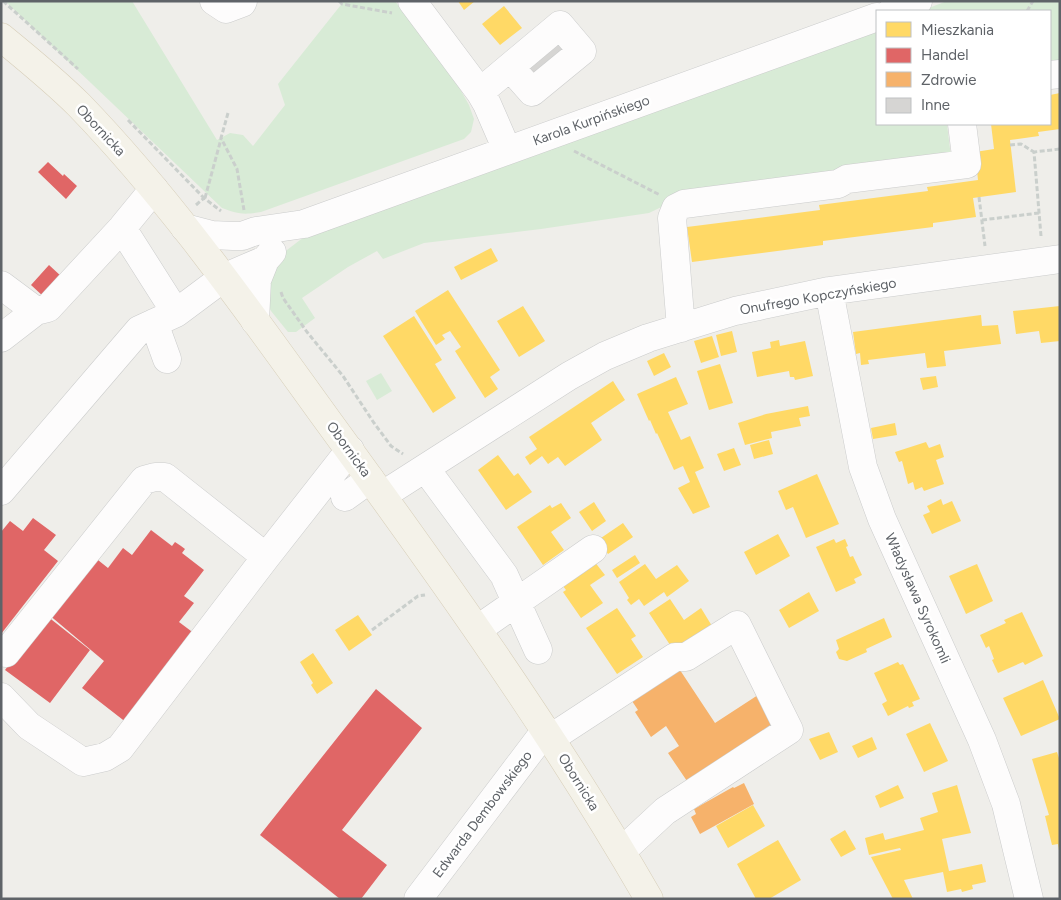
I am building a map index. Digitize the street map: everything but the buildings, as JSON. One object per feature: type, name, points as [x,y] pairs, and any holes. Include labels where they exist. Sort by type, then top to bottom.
[{"type":"main road","name":"Obornicka","points":[[1,37],[43,72],[77,104],[143,175],[223,278],[377,487],[478,629],[581,785],[649,899]]},
{"type":"street","points":[[214,1],[226,9],[243,1]]},
{"type":"street","points":[[895,10],[918,1]]},
{"type":"street","points":[[405,8],[480,92],[507,150]]},
{"type":"street","name":"Karola Kurpińskiego","points":[[182,224],[212,236],[243,224],[256,231],[304,224],[876,17]]},
{"type":"street","points":[[480,92],[510,67]]},
{"type":"street","points":[[681,328],[672,218],[676,208],[684,204],[838,184],[847,179],[967,164],[962,125]]},
{"type":"street","points":[[1,338],[36,311],[48,308],[122,228],[154,189]]},
{"type":"street","points":[[223,278],[243,224]]},
{"type":"street","name":"Karola Kurpińskiego","points":[[1,490],[139,330],[165,318],[223,278],[264,260],[304,224]]},
{"type":"street","points":[[122,228],[165,318],[167,359]]},
{"type":"street","name":"Onufrego Kopczyńskiego","points":[[345,497],[427,473],[569,376],[606,356],[648,338],[735,311],[829,291],[1060,259]]},
{"type":"street","name":"Karola Kurpińskiego","points":[[255,321],[257,280],[264,260]]},
{"type":"street","points":[[1,285],[36,311]]},
{"type":"street","name":"Władysława Syrokomli","points":[[829,291],[863,467],[882,519],[982,740],[1006,804],[1029,899]]},
{"type":"street","points":[[1,697],[29,726],[83,762],[105,757],[120,748],[350,450]]},
{"type":"street","points":[[427,473],[504,575],[538,650]]},
{"type":"street","points":[[6,653],[144,480],[165,477],[266,557]]},
{"type":"street","points":[[478,629],[593,549]]},
{"type":"street","points":[[548,734],[598,708],[674,657],[686,657],[737,625],[789,730],[664,812],[622,851]]},
{"type":"street","name":"Edwarda Dembowskiego","points":[[418,899],[548,734]]},
{"type":"path","points":[[339,1],[342,4],[405,8]]},
{"type":"path","points":[[182,224],[204,198],[228,113]]},
{"type":"path","points":[[221,138],[237,169],[243,224]]},
{"type":"path","points":[[1010,145],[1021,144],[1034,152],[1060,149]]},
{"type":"path","points":[[1034,152],[1041,236]]},
{"type":"path","points":[[978,197],[988,269]]},
{"type":"path","points":[[204,198],[223,214]]},
{"type":"path","points":[[982,220],[1039,213]]},
{"type":"path","points":[[280,290],[283,298],[306,332],[344,376],[374,424],[391,446],[427,473]]},
{"type":"path","points":[[372,630],[418,596],[426,594]]},
{"type":"green space","points":[[5,1],[132,1],[217,140],[230,133],[243,135],[253,146],[285,105],[278,84],[344,1],[395,1],[455,80],[469,105],[474,119],[471,132],[464,139],[261,212],[245,214],[232,212],[222,208]]},
{"type":"green space","points":[[947,1],[1060,1],[1060,64],[1051,65],[1051,10],[924,10]]},
{"type":"green space","points":[[876,28],[876,125],[947,125],[951,157],[682,197],[649,213],[541,229],[424,243],[383,259],[377,251],[348,267],[302,298],[315,318],[296,332],[288,332],[271,311],[266,301],[265,291],[278,259],[304,237]]},
{"type":"green space","points":[[381,373],[392,391],[377,400],[366,381]]}]
